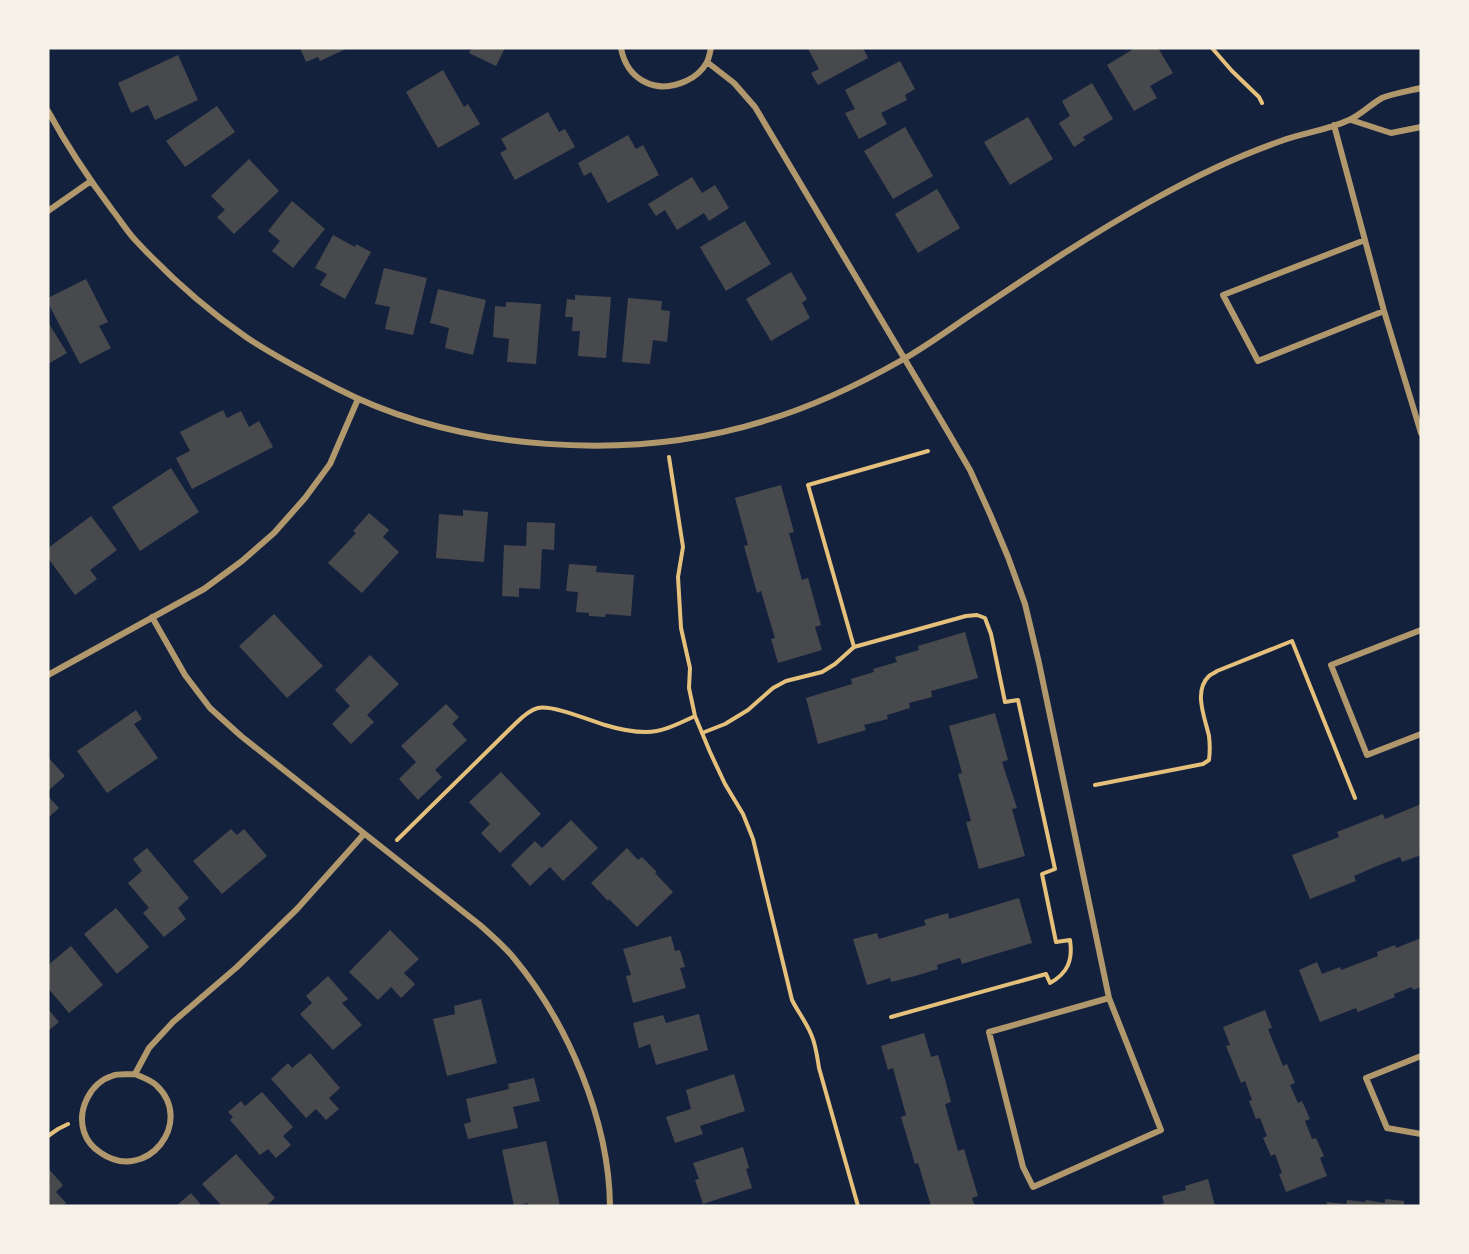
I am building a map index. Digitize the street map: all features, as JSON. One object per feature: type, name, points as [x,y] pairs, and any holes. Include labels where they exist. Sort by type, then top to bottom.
[{"type":"street","points":[[621,48],[625,63],[633,74],[646,83],[662,87],[676,86],[694,78],[707,62],[711,48]]},
{"type":"street","points":[[707,62],[734,83],[755,107],[970,470],[995,525],[1025,604],[1109,998],[1161,1130],[1033,1187],[1023,1167],[989,1032],[1109,998]]},
{"type":"street","points":[[48,111],[91,181],[135,240],[196,298],[245,336],[294,367],[358,399],[423,423],[518,442],[616,445],[666,442],[761,422],[808,406],[847,389],[904,359],[1079,242],[1211,169],[1281,140],[1351,120],[1384,97],[1421,88]]},
{"type":"street","points":[[1351,120],[1391,133],[1421,127]]},
{"type":"street","points":[[1334,125],[1384,311],[1421,433]]},
{"type":"street","points":[[48,211],[91,181]]},
{"type":"street","points":[[1365,240],[1223,295],[1258,361],[1384,311]]},
{"type":"street","points":[[48,675],[204,589],[242,561],[274,533],[305,498],[330,464],[358,399]]},
{"type":"street","points":[[152,617],[185,675],[210,708],[241,736],[480,925],[512,956],[538,991],[562,1030],[578,1066],[596,1113],[607,1161],[610,1206]]},
{"type":"street","points":[[1421,630],[1331,665],[1367,755],[1421,734]]},
{"type":"street","points":[[135,1074],[149,1048],[165,1031],[237,967],[297,909],[364,834]]},
{"type":"street","points":[[1421,1056],[1366,1078],[1387,1128],[1421,1134]]},
{"type":"street","points":[[135,1074],[155,1083],[166,1097],[171,1114],[169,1131],[162,1144],[147,1157],[127,1162],[109,1159],[93,1148],[84,1133],[82,1118],[84,1105],[96,1085],[113,1075],[135,1074]]},
{"type":"path","points":[[1212,48],[1262,103]]},
{"type":"path","points":[[666,442],[683,547],[678,577],[681,628],[690,668],[688,688],[695,716],[725,783],[743,813],[753,839],[792,1000],[811,1032],[816,1047],[819,1068],[858,1206]]},
{"type":"path","points":[[854,647],[808,485],[928,451]]},
{"type":"path","points":[[702,734],[748,710],[773,688],[786,681],[822,672],[854,647],[966,616],[977,615],[985,618],[991,634],[1005,702],[1018,700],[1055,869],[1042,874],[1056,942],[1070,940],[1072,950],[1070,961],[1065,972],[1050,984],[1046,974],[891,1017]]},
{"type":"path","points":[[1095,785],[1203,764],[1209,760],[1209,738],[1201,705],[1203,684],[1217,671],[1292,641],[1356,798]]},
{"type":"path","points":[[387,850],[526,714],[538,708],[553,709],[636,732],[650,732],[673,726],[695,716]]},
{"type":"building","points":[[300,48],[348,48],[320,61],[318,57],[306,62]]},
{"type":"building","points":[[472,48],[505,48],[496,66],[469,53]]},
{"type":"building","points":[[863,48],[868,58],[818,85],[811,73],[819,69],[808,49]]},
{"type":"building","points":[[1135,48],[1158,48],[1173,73],[1150,86],[1157,98],[1134,111],[1107,65]]},
{"type":"building","points":[[178,55],[198,100],[155,120],[148,105],[131,113],[118,83]]},
{"type":"building","points":[[900,61],[915,89],[905,95],[907,100],[881,113],[887,124],[859,139],[845,113],[855,109],[845,90]]},
{"type":"building","points":[[443,70],[464,107],[468,104],[480,124],[438,148],[406,92]]},
{"type":"building","points":[[1092,83],[1113,119],[1083,137],[1085,140],[1074,147],[1059,123],[1070,116],[1062,101]]},
{"type":"building","points":[[217,106],[235,132],[185,167],[166,141]]},
{"type":"building","points":[[548,112],[559,132],[565,129],[575,147],[515,180],[500,153],[507,149],[501,139]]},
{"type":"building","points":[[1028,117],[1053,159],[1010,185],[984,142]]},
{"type":"building","points":[[905,127],[933,176],[893,199],[864,151]]},
{"type":"building","points":[[628,135],[636,149],[643,145],[659,175],[608,203],[591,172],[584,176],[578,163]]},
{"type":"building","points":[[249,159],[279,191],[234,234],[217,217],[225,210],[211,196]]},
{"type":"building","points":[[692,177],[702,193],[715,185],[729,208],[709,221],[704,213],[677,230],[665,210],[656,216],[648,204]]},
{"type":"building","points":[[937,189],[960,228],[918,253],[895,214]]},
{"type":"building","points":[[292,201],[325,229],[293,268],[272,251],[280,241],[268,231]]},
{"type":"building","points":[[745,221],[771,264],[726,291],[700,247]]},
{"type":"building","points":[[333,235],[355,247],[356,244],[371,252],[345,299],[320,285],[327,274],[315,268]]},
{"type":"building","points":[[384,268],[427,278],[413,335],[385,329],[390,307],[375,304]]},
{"type":"building","points":[[791,272],[807,299],[802,303],[810,318],[771,341],[746,299]]},
{"type":"building","points":[[86,279],[108,322],[99,326],[111,348],[80,364],[48,303],[48,298]]},
{"type":"building","points":[[438,289],[486,300],[473,355],[445,348],[449,328],[430,323]]},
{"type":"building","points":[[575,295],[611,297],[606,358],[578,356],[580,331],[572,331],[573,317],[565,317],[567,299],[575,300]]},
{"type":"building","points":[[628,298],[662,301],[661,310],[670,311],[667,342],[653,340],[650,364],[622,362]]},
{"type":"building","points":[[506,302],[541,304],[536,364],[507,362],[509,339],[493,337],[495,306],[506,307]]},
{"type":"building","points":[[48,322],[67,353],[48,364]]},
{"type":"building","points":[[223,410],[227,418],[241,411],[249,427],[259,421],[273,447],[192,489],[176,458],[190,451],[180,432]]},
{"type":"building","points":[[171,468],[199,512],[140,551],[112,507]]},
{"type":"building","points":[[781,485],[794,532],[789,533],[802,580],[808,578],[821,625],[815,627],[822,650],[778,663],[771,639],[775,638],[761,591],[757,593],[744,546],[748,545],[735,498]]},
{"type":"building","points":[[463,510],[488,512],[484,562],[436,558],[439,514],[463,516]]},
{"type":"building","points":[[369,513],[389,530],[383,537],[399,552],[362,593],[328,563],[356,533],[353,531]]},
{"type":"building","points":[[91,516],[117,550],[90,570],[97,579],[75,595],[48,558],[48,548]]},
{"type":"building","points":[[527,522],[555,523],[554,550],[542,549],[540,589],[519,588],[519,597],[502,596],[504,545],[526,546]]},
{"type":"building","points":[[569,564],[597,566],[596,572],[634,575],[631,616],[606,614],[605,617],[589,616],[589,613],[576,612],[578,592],[566,591]]},
{"type":"building","points":[[274,614],[323,666],[287,698],[239,646]]},
{"type":"building","points":[[965,632],[978,678],[931,691],[932,697],[909,703],[910,708],[887,715],[888,719],[864,725],[866,730],[818,744],[806,698],[852,684],[851,679],[897,662],[895,657],[919,650],[918,646]]},
{"type":"building","points":[[370,655],[399,684],[367,715],[374,722],[351,744],[332,724],[350,706],[335,690]]},
{"type":"building","points":[[446,704],[459,717],[452,724],[467,740],[435,770],[442,777],[418,800],[399,779],[416,762],[401,746]]},
{"type":"building","points":[[136,710],[142,719],[134,724],[158,758],[107,793],[77,751]]},
{"type":"building","points":[[995,713],[1008,760],[1002,762],[1017,808],[1012,809],[1025,856],[979,869],[966,822],[971,821],[958,774],[962,773],[949,726]]},
{"type":"building","points":[[48,757],[65,776],[48,791]]},
{"type":"building","points":[[501,772],[541,814],[500,853],[481,833],[490,824],[469,802]]},
{"type":"building","points":[[48,796],[59,808],[48,818]]},
{"type":"building","points":[[1421,804],[1421,855],[1402,862],[1400,857],[1377,866],[1354,876],[1356,881],[1310,899],[1292,855],[1339,837],[1337,832],[1383,814],[1385,819]]},
{"type":"building","points":[[571,820],[598,848],[563,881],[550,867],[530,886],[511,865],[535,841],[542,848]]},
{"type":"building","points":[[231,829],[237,835],[244,829],[267,856],[222,894],[193,861]]},
{"type":"building","points":[[147,848],[189,898],[178,908],[186,919],[164,937],[143,913],[149,908],[128,883],[142,871],[133,859]]},
{"type":"building","points":[[627,848],[638,860],[642,857],[673,892],[637,927],[591,883]]},
{"type":"building","points":[[1019,898],[1032,943],[962,964],[960,958],[937,965],[938,969],[915,976],[891,982],[890,978],[867,985],[853,939],[877,933],[879,939],[926,925],[924,920],[948,913],[949,919]]},
{"type":"building","points":[[116,908],[149,947],[117,974],[84,934]]},
{"type":"building","points":[[390,930],[419,959],[404,973],[415,984],[401,998],[391,987],[378,1000],[349,972]]},
{"type":"building","points":[[671,936],[675,951],[680,950],[685,967],[680,968],[686,988],[633,1003],[626,976],[631,975],[623,949]]},
{"type":"building","points":[[1421,938],[1421,987],[1413,990],[1412,987],[1394,994],[1395,997],[1358,1012],[1356,1008],[1320,1022],[1299,970],[1317,962],[1322,974],[1340,967],[1341,970],[1378,956],[1377,952],[1395,945],[1396,948]]},
{"type":"building","points":[[71,946],[103,985],[69,1013],[48,988],[48,965]]},
{"type":"building","points":[[328,976],[348,999],[342,1003],[362,1025],[333,1050],[300,1014],[312,1003],[306,996]]},
{"type":"building","points":[[481,999],[497,1063],[447,1076],[433,1019],[455,1014],[454,1006]]},
{"type":"building","points":[[48,1009],[59,1022],[48,1031]]},
{"type":"building","points":[[1265,1010],[1272,1028],[1268,1029],[1283,1066],[1287,1064],[1295,1083],[1290,1085],[1298,1103],[1302,1101],[1310,1119],[1305,1121],[1312,1139],[1316,1138],[1324,1156],[1320,1158],[1327,1176],[1286,1192],[1275,1154],[1271,1156],[1263,1138],[1267,1136],[1260,1118],[1256,1119],[1249,1101],[1252,1100],[1245,1081],[1241,1083],[1226,1046],[1230,1045],[1223,1027]]},
{"type":"building","points":[[699,1014],[708,1050],[656,1065],[650,1044],[639,1048],[633,1023],[663,1015],[666,1023]]},
{"type":"building","points":[[924,1033],[931,1057],[938,1055],[951,1102],[945,1104],[958,1151],[964,1149],[978,1196],[972,1198],[975,1206],[931,1206],[901,1117],[906,1115],[893,1068],[888,1070],[881,1046]]},
{"type":"building","points":[[310,1053],[340,1088],[329,1098],[339,1109],[326,1120],[316,1109],[306,1118],[271,1079],[288,1063],[292,1068]]},
{"type":"building","points":[[734,1074],[745,1111],[700,1126],[703,1134],[675,1143],[666,1117],[691,1109],[686,1090]]},
{"type":"building","points":[[534,1078],[540,1101],[513,1107],[518,1128],[468,1139],[464,1124],[471,1122],[466,1099],[509,1089],[508,1084]]},
{"type":"building","points":[[262,1092],[293,1127],[283,1136],[291,1145],[276,1158],[268,1149],[260,1155],[230,1120],[233,1117],[228,1112],[241,1101],[245,1106]]},
{"type":"building","points":[[546,1141],[560,1206],[529,1206],[528,1203],[514,1206],[502,1150]]},
{"type":"building","points":[[743,1147],[752,1188],[703,1204],[695,1180],[699,1179],[693,1163]]},
{"type":"building","points":[[236,1154],[275,1198],[266,1206],[222,1206],[202,1184]]},
{"type":"building","points":[[48,1168],[63,1185],[56,1192],[66,1203],[62,1206],[48,1206]]},
{"type":"building","points":[[1208,1179],[1215,1206],[1155,1206],[1164,1203],[1162,1196],[1186,1190],[1185,1186]]},
{"type":"building","points":[[191,1193],[202,1206],[176,1206]]},
{"type":"building","points":[[1385,1199],[1404,1201],[1404,1206],[1326,1206],[1327,1202],[1346,1204],[1347,1200],[1385,1203]]}]
